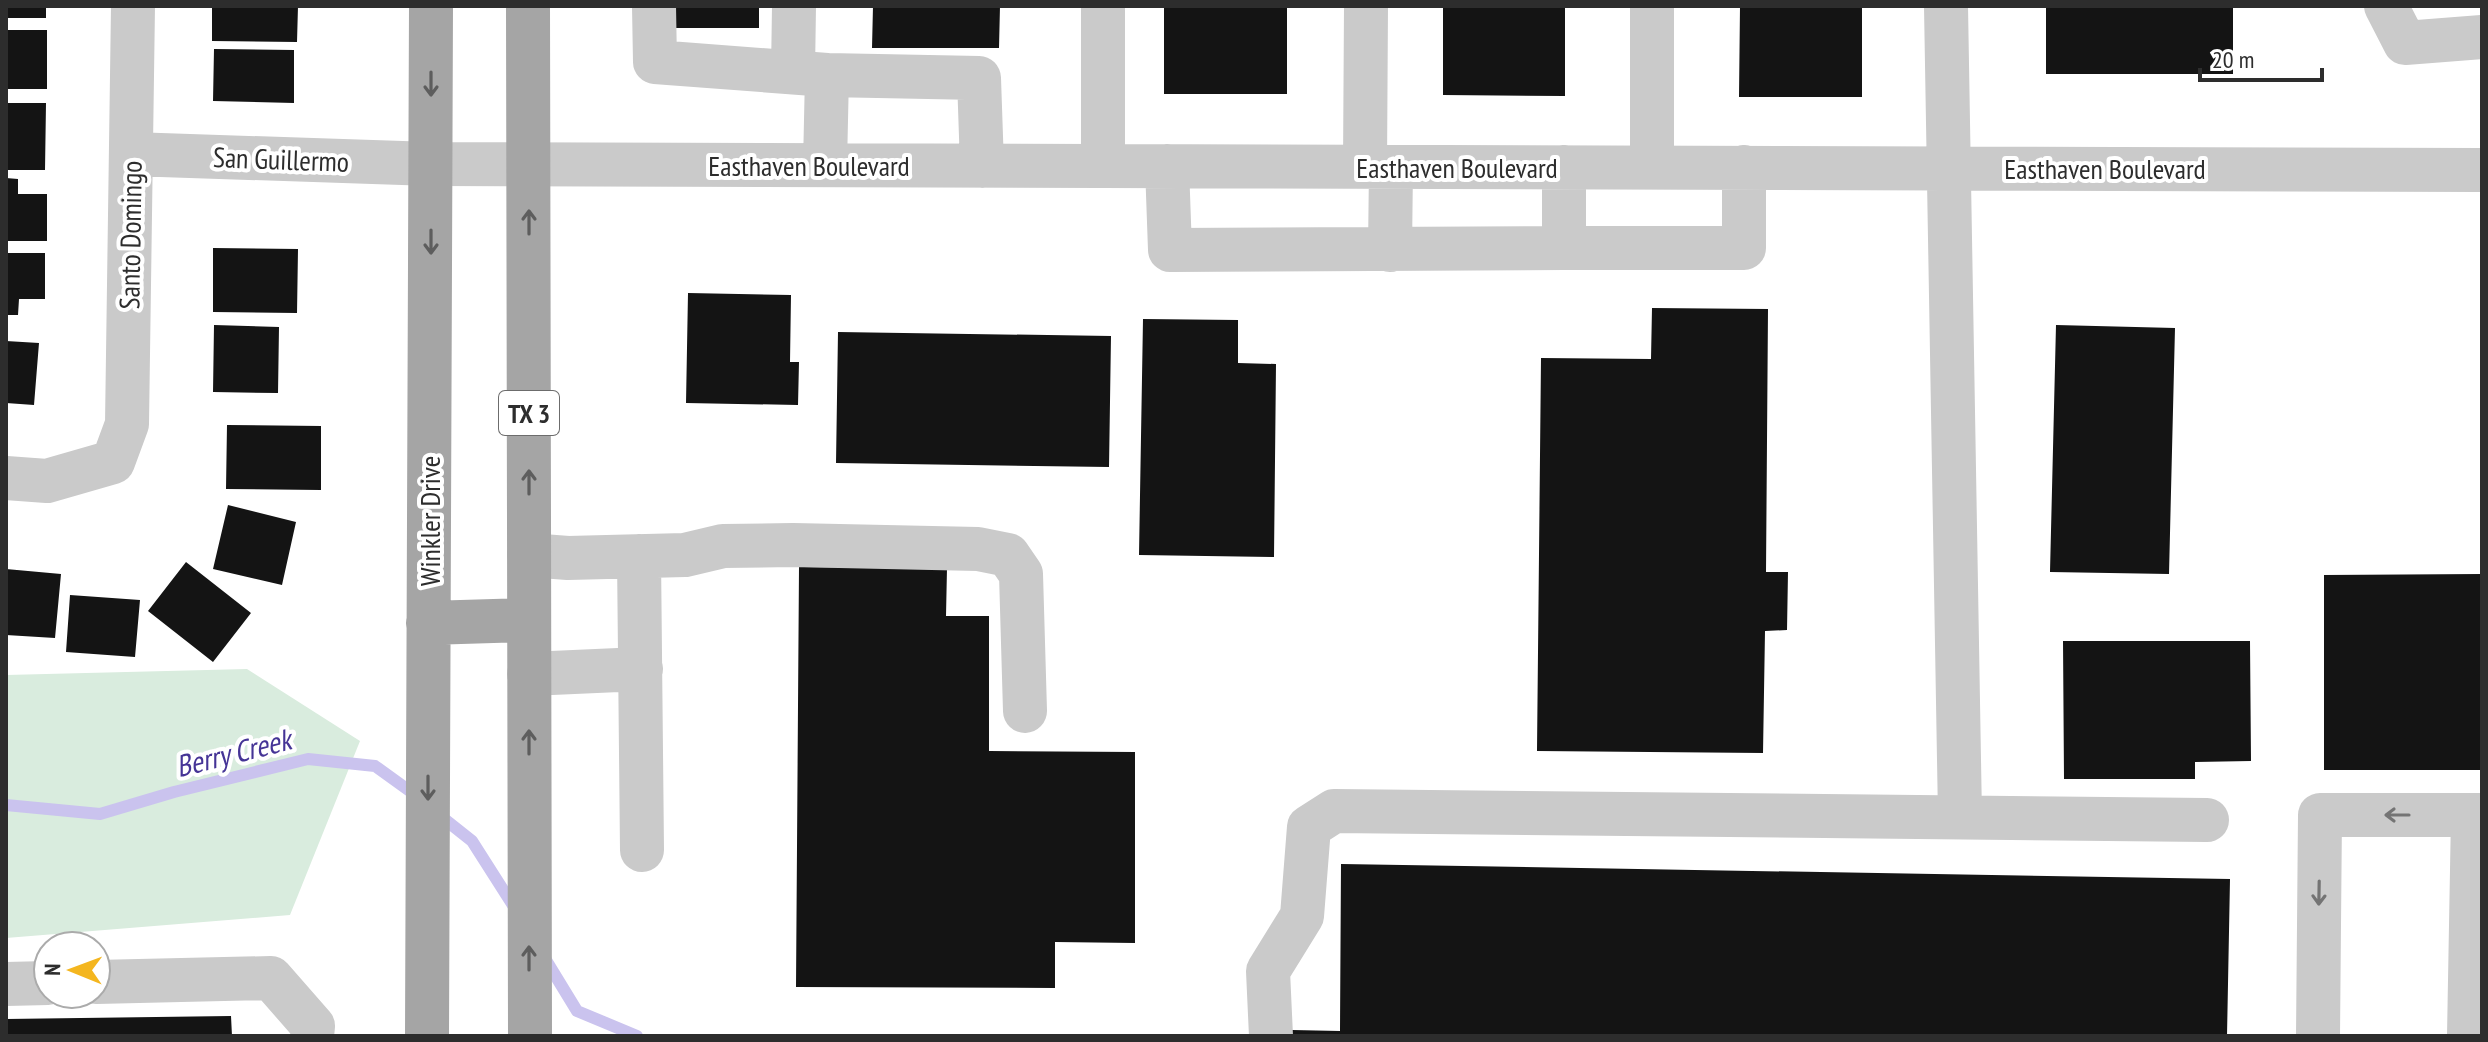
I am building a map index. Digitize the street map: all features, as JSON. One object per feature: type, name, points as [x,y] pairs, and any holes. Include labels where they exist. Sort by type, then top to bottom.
[{"type":"main road","name":"Winkler Drive","points":[[427,1036],[431,6]]},
{"type":"main road","name":"TX 3","points":[[528,6],[530,1036]]},
{"type":"main road","points":[[428,623],[528,620]]},
{"type":"street","name":"Santo Domingo","points":[[6,478],[47,481],[113,462],[127,424],[133,6]]},
{"type":"street","points":[[654,6],[655,62],[810,74],[979,78],[982,166]]},
{"type":"street","points":[[794,6],[810,74],[825,165]]},
{"type":"street","points":[[1103,6],[1103,166]]},
{"type":"street","points":[[1366,6],[1378,167],[1390,250]]},
{"type":"street","points":[[1652,6],[1652,167]]},
{"type":"street","points":[[1946,6],[1960,817]]},
{"type":"street","points":[[2386,6],[2405,43],[2482,37]]},
{"type":"street","name":"San Guillermo","points":[[131,154],[432,164]]},
{"type":"street","name":"Easthaven Boulevard","points":[[432,164],[2482,170]]},
{"type":"street","points":[[1167,166],[1170,250],[1744,248],[1744,167]]},
{"type":"street","points":[[1564,167],[1564,248]]},
{"type":"street","points":[[529,555],[568,558],[685,555],[723,546],[793,545],[978,549],[1008,555],[1021,574],[1025,711]]},
{"type":"street","points":[[639,556],[642,850]]},
{"type":"street","points":[[529,674],[641,669]]},
{"type":"street","points":[[1271,1036],[1268,971],[1302,916],[1309,827],[1334,811],[2207,820]]},
{"type":"street","points":[[2318,1036],[2320,815],[2478,815],[2469,1036]]},
{"type":"street","points":[[112,982],[271,978],[313,1026],[312,1036]]},
{"type":"street","points":[[6,984],[32,983]]},
{"type":"green space","points":[[247,669],[360,741],[290,915],[105,930],[32,930],[32,936],[6,938],[6,675]]},
{"type":"building","points":[[6,6],[46,6],[46,18],[6,18]]},
{"type":"building","points":[[212,6],[298,6],[297,42],[212,41]]},
{"type":"building","points":[[665,6],[759,6],[759,28],[665,28]]},
{"type":"building","points":[[873,6],[1000,6],[999,48],[872,48]]},
{"type":"building","points":[[1164,6],[1287,6],[1287,94],[1164,94]]},
{"type":"building","points":[[1443,6],[1565,6],[1565,96],[1443,95]]},
{"type":"building","points":[[1740,6],[1862,6],[1862,97],[1739,97]]},
{"type":"building","points":[[2046,6],[2233,6],[2233,74],[2046,74]]},
{"type":"building","points":[[6,30],[47,30],[47,89],[6,89]]},
{"type":"building","points":[[214,49],[294,50],[294,103],[213,101]]},
{"type":"building","points":[[6,103],[46,103],[45,170],[6,170]]},
{"type":"building","points":[[6,178],[18,179],[18,194],[47,194],[47,241],[6,241]]},
{"type":"building","points":[[213,248],[298,249],[297,313],[213,312]]},
{"type":"building","points":[[6,253],[45,253],[45,299],[19,299],[18,315],[6,315]]},
{"type":"building","points":[[688,293],[791,295],[790,362],[799,362],[798,405],[686,403]]},
{"type":"building","points":[[1652,308],[1768,309],[1766,572],[1788,572],[1787,630],[1765,631],[1763,753],[1537,751],[1541,358],[1651,359]]},
{"type":"building","points":[[1143,319],[1238,320],[1238,363],[1276,364],[1274,557],[1139,555]]},
{"type":"building","points":[[214,325],[279,327],[278,393],[213,392]]},
{"type":"building","points":[[2056,325],[2175,328],[2169,574],[2050,572]]},
{"type":"building","points":[[838,332],[1111,336],[1109,467],[836,463]]},
{"type":"building","points":[[6,341],[39,343],[34,405],[6,403]]},
{"type":"building","points":[[227,425],[321,426],[321,490],[226,489]]},
{"type":"building","points":[[228,505],[296,522],[282,585],[213,569]]},
{"type":"building","points":[[186,562],[251,613],[213,662],[148,611]]},
{"type":"building","points":[[799,567],[947,568],[946,616],[989,616],[989,751],[1135,752],[1135,943],[1055,942],[1055,988],[796,987]]},
{"type":"building","points":[[6,569],[61,574],[55,638],[6,635]]},
{"type":"building","points":[[2482,574],[2482,770],[2324,770],[2324,575]]},
{"type":"building","points":[[70,595],[140,600],[135,657],[66,652]]},
{"type":"building","points":[[2063,641],[2250,641],[2251,761],[2195,762],[2195,779],[2064,779]]},
{"type":"building","points":[[1341,864],[2230,879],[2227,1036],[1292,1036],[1292,1030],[1340,1031]]},
{"type":"building","points":[[231,1016],[232,1036],[6,1036],[6,1019]]},
{"type":"waterway","name":"Berry Creek","points":[[6,805],[100,814],[308,759],[375,766],[418,797]]},
{"type":"waterway","name":"Berry Creek","points":[[438,814],[472,841],[516,910]]},
{"type":"waterway","name":"Berry Creek","points":[[544,957],[577,1011],[637,1036]]}]
